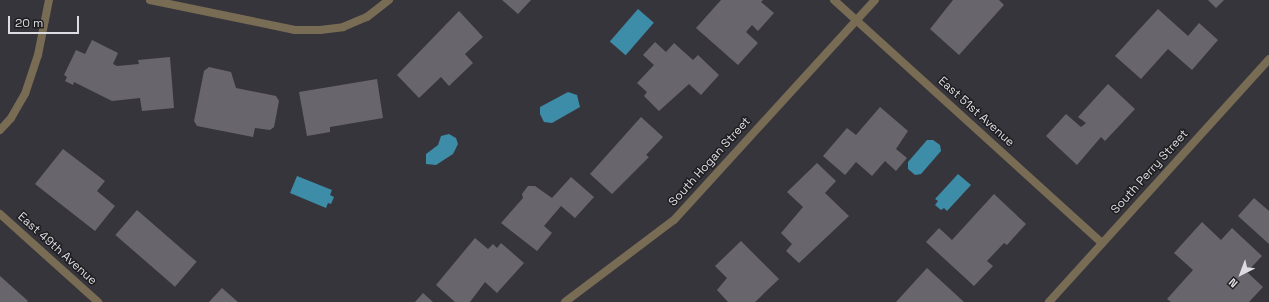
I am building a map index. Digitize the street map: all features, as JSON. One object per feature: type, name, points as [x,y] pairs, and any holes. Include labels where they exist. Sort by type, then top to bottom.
[{"type":"street","points":[[0,130],[11,118],[25,94],[38,55],[49,0]]},
{"type":"street","points":[[150,0],[295,30],[320,30],[343,27],[367,16],[389,0]]},
{"type":"street","name":"East 51st Avenue","points":[[834,0],[1102,243]]},
{"type":"street","name":"South Hogan Street","points":[[565,302],[674,220],[875,0]]},
{"type":"street","name":"South Perry Street","points":[[1049,302],[1269,59]]},
{"type":"street","name":"East 49th Avenue","points":[[0,214],[98,302]]},
{"type":"water","points":[[638,9],[654,23],[626,55],[610,41]]},
{"type":"water","points":[[568,92],[577,95],[580,107],[552,123],[544,122],[540,114],[540,107]]},
{"type":"water","points":[[449,134],[456,138],[458,144],[453,154],[436,165],[426,164],[426,154],[438,145],[441,136]]},
{"type":"water","points":[[927,140],[933,140],[940,145],[941,151],[921,174],[915,175],[908,169],[908,162]]},
{"type":"water","points":[[958,174],[971,185],[947,211],[944,208],[941,210],[935,205],[938,201],[935,199]]},
{"type":"water","points":[[297,176],[332,190],[330,195],[334,197],[331,204],[328,203],[326,208],[290,193]]},
{"type":"building","points":[[502,0],[531,0],[518,14]]},
{"type":"building","points":[[721,0],[763,0],[761,2],[774,13],[758,31],[752,25],[746,32],[758,43],[738,65],[696,28]]},
{"type":"building","points":[[953,0],[999,0],[1004,5],[959,55],[930,29]]},
{"type":"building","points":[[1208,0],[1224,0],[1216,8]]},
{"type":"building","points":[[1158,9],[1188,36],[1199,23],[1218,40],[1192,70],[1168,49],[1141,79],[1115,56]]},
{"type":"building","points":[[459,11],[483,37],[465,54],[473,63],[449,86],[441,77],[419,98],[397,75]]},
{"type":"building","points":[[92,40],[118,53],[113,64],[117,66],[139,64],[138,60],[170,57],[174,108],[142,111],[140,98],[112,101],[74,82],[73,85],[65,81],[67,77],[64,75],[76,50],[85,54]]},
{"type":"building","points":[[655,42],[666,52],[674,43],[693,60],[698,55],[719,75],[701,95],[689,84],[659,111],[644,96],[647,92],[637,83],[654,65],[643,55]]},
{"type":"building","points":[[209,67],[231,72],[236,88],[276,96],[279,101],[274,127],[270,130],[255,128],[253,137],[197,126],[194,121],[204,71]]},
{"type":"building","points":[[377,79],[383,118],[330,127],[330,132],[307,136],[299,92]]},
{"type":"building","points":[[1108,84],[1135,109],[1105,141],[1101,137],[1077,165],[1046,136],[1066,114],[1081,127],[1086,123],[1078,117]]},
{"type":"building","points":[[880,107],[908,131],[896,149],[907,158],[896,171],[885,161],[872,176],[856,162],[845,175],[823,156],[847,128],[856,135]]},
{"type":"building","points":[[641,117],[663,137],[646,155],[649,157],[612,194],[590,174]]},
{"type":"building","points":[[63,149],[105,181],[97,191],[115,206],[95,231],[35,184]]},
{"type":"building","points":[[817,163],[836,181],[825,193],[849,216],[799,263],[786,251],[792,244],[781,233],[803,207],[787,192]]},
{"type":"building","points":[[571,177],[594,197],[575,218],[561,206],[544,226],[552,233],[537,251],[501,223],[523,198],[522,194],[528,186],[535,186],[552,198]]},
{"type":"building","points":[[994,194],[1026,224],[1007,245],[1004,243],[987,261],[993,266],[974,286],[926,242],[939,228],[952,240]]},
{"type":"building","points":[[1254,198],[1269,211],[1269,244],[1238,216]]},
{"type":"building","points":[[137,210],[197,262],[175,287],[115,235]]},
{"type":"building","points":[[1202,222],[1221,240],[1232,228],[1262,256],[1247,272],[1263,287],[1249,302],[1171,302],[1167,299],[1193,270],[1174,253]]},
{"type":"building","points":[[475,238],[488,249],[493,244],[497,248],[501,243],[524,263],[497,293],[485,282],[470,302],[455,302],[436,285]]},
{"type":"building","points":[[741,241],[779,279],[755,302],[728,302],[717,290],[727,278],[715,266]]},
{"type":"building","points":[[927,268],[964,302],[896,302]]},
{"type":"building","points":[[0,276],[28,301],[0,302]]},
{"type":"building","points":[[222,288],[238,302],[209,302]]},
{"type":"building","points":[[423,293],[433,302],[415,302]]}]
